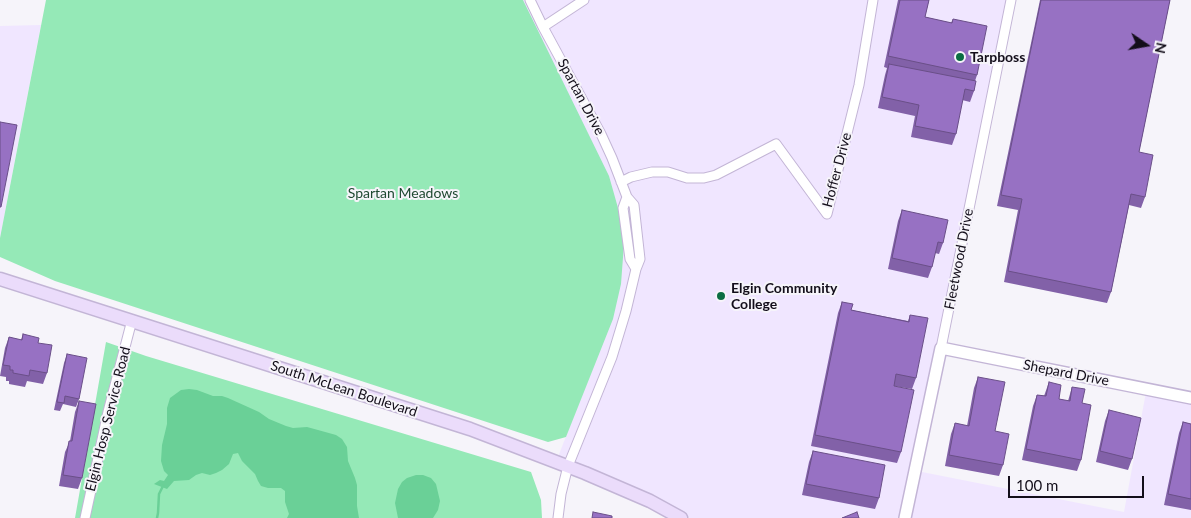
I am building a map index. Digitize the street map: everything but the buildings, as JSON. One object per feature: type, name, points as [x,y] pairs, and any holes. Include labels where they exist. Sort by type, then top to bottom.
[{"type":"main road","name":"South McLean Boulevard","points":[[0,279],[470,429],[568,466],[650,501],[682,518]]},
{"type":"street","name":"Spartan Drive","points":[[530,0],[601,134],[627,197],[634,204],[640,259],[612,357],[568,466],[561,494],[558,518]]},
{"type":"street","points":[[543,27],[584,0]]},
{"type":"street","name":"Hoffer Drive","points":[[621,182],[631,177],[652,172],[668,172],[687,178],[704,178],[716,175],[776,144],[827,214],[859,85],[873,0]]},
{"type":"street","name":"Fleetwood Drive","points":[[905,518],[1011,0]]},
{"type":"street","name":"Elgin Hosp Service Road","points":[[85,518],[108,412],[132,320]]},
{"type":"street","name":"Shepard Drive","points":[[941,348],[1191,398]]},
{"type":"shaded area","name":"Elgin Community College","points":[[518,0],[1007,0],[901,518],[690,518],[558,457],[606,333]]},
{"type":"shaded area","points":[[41,25],[0,238],[0,26]]},
{"type":"shaded area","points":[[189,389],[228,398],[286,426],[293,428],[307,427],[336,435],[342,439],[347,447],[348,461],[357,485],[359,518],[287,518],[289,514],[285,502],[285,491],[281,488],[261,486],[255,474],[242,461],[238,453],[233,454],[229,464],[216,473],[210,475],[202,473],[189,480],[174,481],[167,489],[154,484],[160,480],[164,481],[168,475],[164,471],[161,461],[162,445],[167,424],[167,408],[170,398],[181,390]]},
{"type":"shaded area","points":[[1146,392],[1191,402],[1191,518],[907,518],[917,471],[1124,512]]},
{"type":"shaded area","points":[[416,475],[431,478],[436,484],[440,501],[438,510],[433,518],[398,518],[395,503],[398,489],[407,478]]},
{"type":"green space","name":"Spartan Meadows","points":[[46,0],[523,0],[609,176],[620,215],[624,244],[621,284],[613,319],[566,437],[548,442],[55,281],[0,257],[0,238]]},
{"type":"green space","points":[[106,342],[146,356],[531,472],[541,500],[542,518],[75,518]]},
{"type":"waterway","points":[[157,518],[159,494],[163,486]]},
{"type":"place","name":"Tarpboss","points":[[960,57]]},
{"type":"place","name":"Elgin Community College","points":[[721,296]]}]
